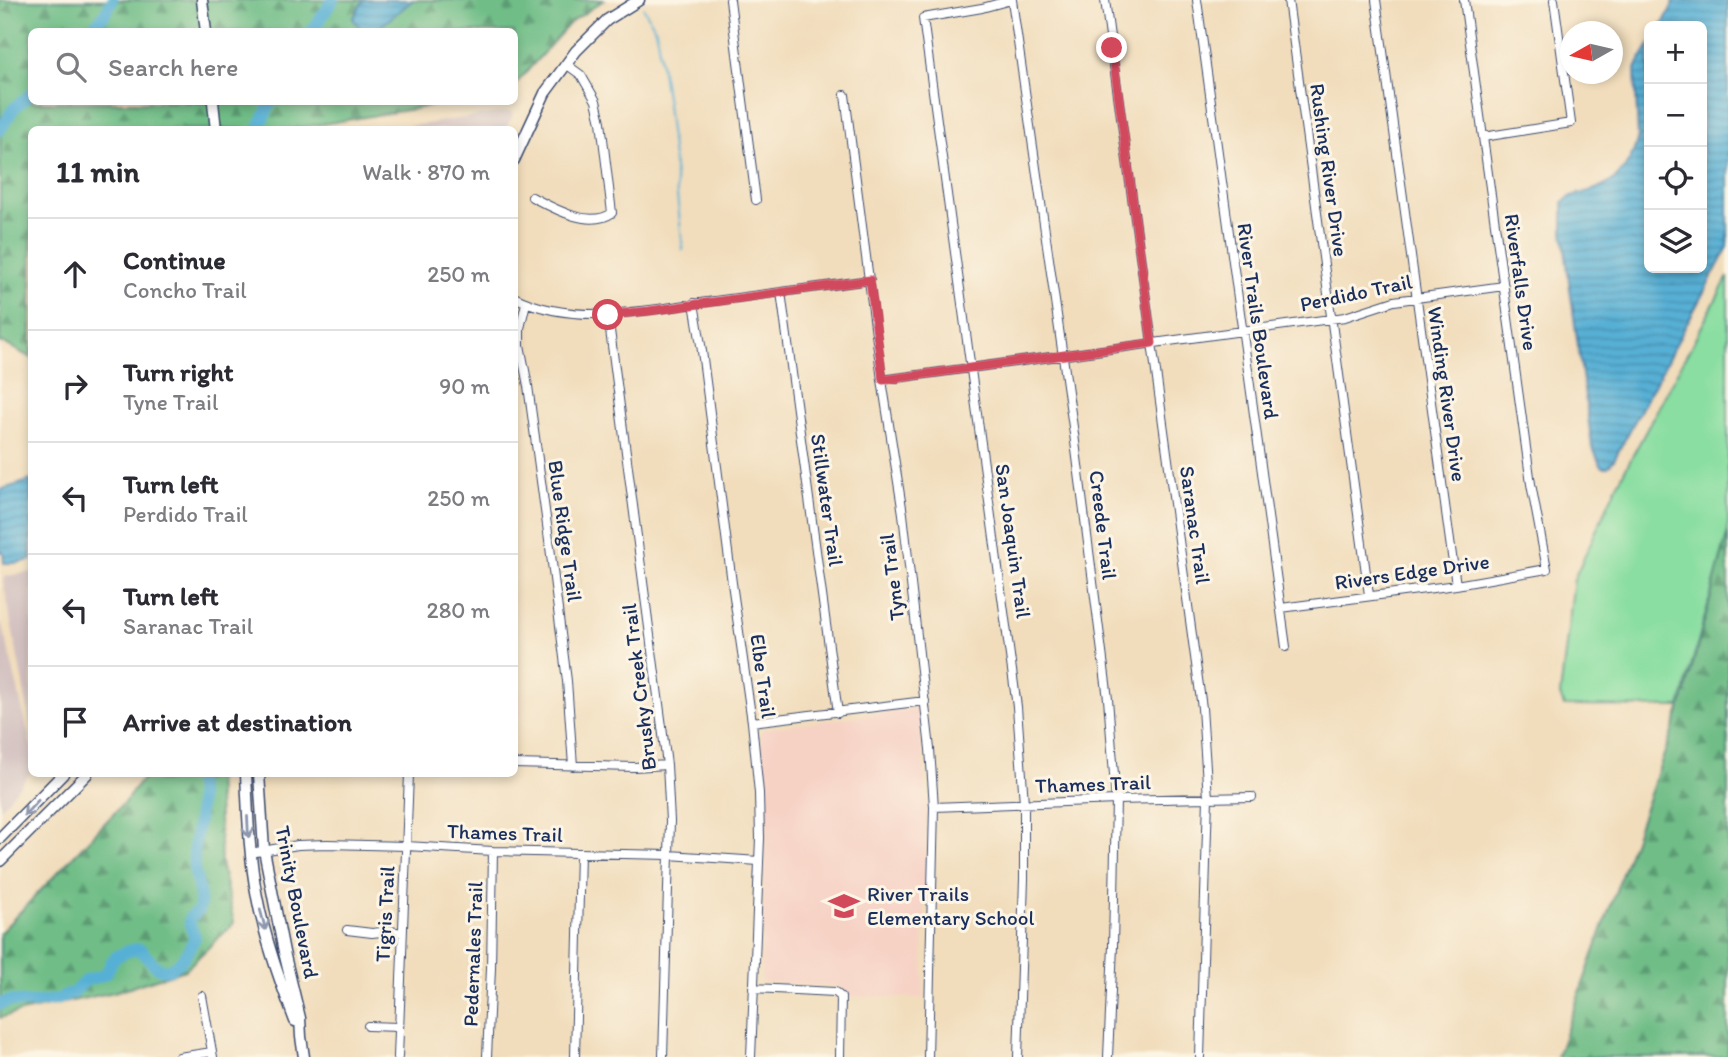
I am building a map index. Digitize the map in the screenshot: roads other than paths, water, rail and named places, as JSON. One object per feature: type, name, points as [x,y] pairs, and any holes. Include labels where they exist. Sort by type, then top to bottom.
[{"type":"main road","points":[[202,0],[206,28]]},
{"type":"main road","points":[[518,135],[576,51],[607,20],[639,0]]},
{"type":"main road","points":[[518,151],[545,93]]},
{"type":"main road","points":[[213,105],[216,126]]},
{"type":"main road","points":[[0,838],[60,777]]},
{"type":"main road","points":[[0,862],[84,777]]},
{"type":"main road","name":"Trinity Boulevard","points":[[246,777],[250,853],[257,898],[271,952],[301,1037]]},
{"type":"main road","name":"Trinity Boulevard","points":[[259,777],[264,850],[300,1018],[304,1057]]},
{"type":"street","points":[[730,0],[756,200]]},
{"type":"street","name":"San Joaquin Trail","points":[[1012,0],[923,18],[1017,708],[1024,803],[1024,892],[1018,1057]]},
{"type":"street","name":"Creede Trail","points":[[1012,0],[1108,699],[1116,800],[1108,1057]]},
{"type":"street","name":"Saranac Trail","points":[[1105,0],[1202,708],[1208,798],[1200,1057]]},
{"type":"street","name":"River Trails Boulevard","points":[[1197,0],[1286,647]]},
{"type":"street","name":"Rushing River Drive","points":[[1288,0],[1369,595]]},
{"type":"street","name":"Winding River Drive","points":[[1376,0],[1456,585]]},
{"type":"street","name":"Riverfalls Drive","points":[[1464,0],[1531,484],[1547,569]]},
{"type":"street","points":[[1483,137],[1571,123],[1554,0]]},
{"type":"street","points":[[532,197],[579,217],[597,219],[612,213],[596,101],[581,75],[566,64]]},
{"type":"street","name":"Tyne Trail","points":[[845,96],[902,514],[930,749],[934,807],[928,1057]]},
{"type":"street","points":[[518,299],[567,312],[608,315],[870,280]]},
{"type":"street","name":"Perdido Trail","points":[[883,380],[1332,319],[1357,314],[1394,301],[1504,286]]},
{"type":"street","name":"Stillwater Trail","points":[[781,292],[838,713]]},
{"type":"street","name":"Blue Ridge Trail","points":[[526,303],[520,328],[520,345],[552,561],[567,681],[573,766]]},
{"type":"street","name":"Elbe Trail","points":[[694,303],[752,722],[759,793],[751,1057]]},
{"type":"street","name":"Brushy Creek Trail","points":[[608,315],[667,765],[670,821],[663,1057]]},
{"type":"street","name":"Rivers Edge Drive","points":[[1281,608],[1456,585],[1547,569]]},
{"type":"street","points":[[752,722],[925,701]]},
{"type":"street","points":[[518,764],[634,767],[667,765]]},
{"type":"street","name":"Tigris Trail","points":[[398,1057],[409,777]]},
{"type":"street","name":"Thames Trail","points":[[934,807],[1252,797]]},
{"type":"street","name":"Thames Trail","points":[[250,853],[298,845],[327,844],[669,855],[759,861]]},
{"type":"street","name":"Pedernales Trail","points":[[487,1057],[493,851]]},
{"type":"street","points":[[575,1057],[580,853]]},
{"type":"street","points":[[347,930],[401,933]]},
{"type":"street","points":[[753,988],[835,992],[841,997],[840,1057]]},
{"type":"street","points":[[179,1057],[212,1055],[202,996]]},
{"type":"street","points":[[368,1026],[399,1027]]},
{"type":"water","points":[[363,0],[413,0],[379,28],[360,28],[353,19]]},
{"type":"water","points":[[1675,0],[1728,0],[1728,247],[1614,460],[1608,467],[1603,467],[1592,446],[1569,282],[1563,231],[1563,202],[1575,195],[1607,185],[1620,174],[1629,160],[1638,136],[1635,71],[1644,53],[1644,273],[1707,273],[1707,21],[1664,21]]},
{"type":"water","points":[[28,481],[28,561],[4,563],[3,552],[0,552],[0,490]]},
{"type":"waterway","points":[[92,28],[103,17],[112,0]]},
{"type":"waterway","points":[[314,28],[333,0]]},
{"type":"waterway","points":[[643,7],[656,30],[683,250]]},
{"type":"waterway","points":[[0,130],[14,108],[28,96]]},
{"type":"waterway","points":[[260,126],[270,105]]},
{"type":"waterway","points":[[0,1004],[10,1001],[33,1003],[55,1000],[73,993],[86,980],[107,972],[112,961],[128,951],[141,950],[158,968],[167,970],[182,959],[195,937],[190,917],[199,910],[200,905],[194,867],[199,814],[197,777]]},
{"type":"place","name":"River Trails Elementary School","points":[[844,906]]}]
